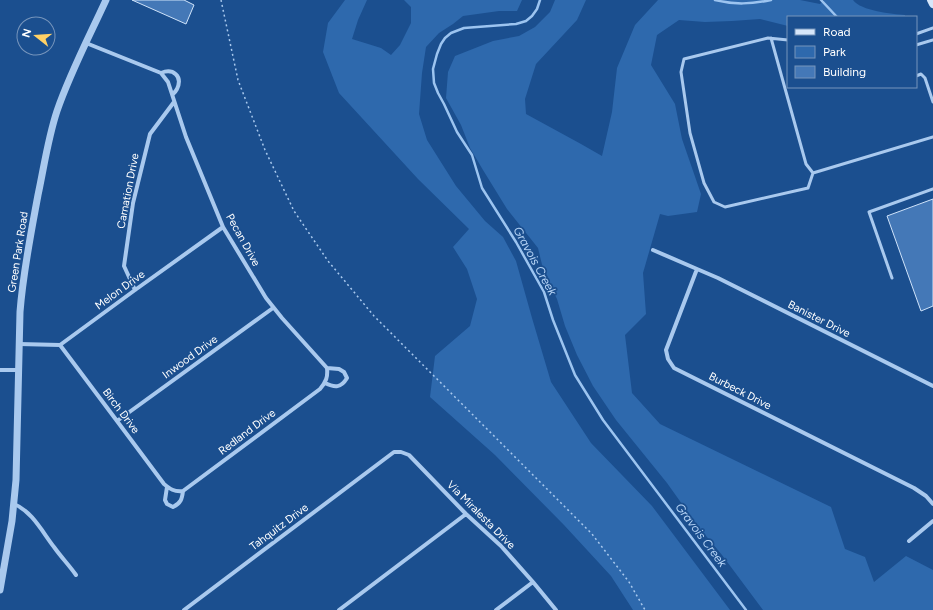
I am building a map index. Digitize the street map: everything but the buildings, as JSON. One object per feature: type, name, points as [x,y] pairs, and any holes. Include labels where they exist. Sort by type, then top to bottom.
[{"type":"main road","points":[[931,0],[933,4]]},
{"type":"street","name":"Green Park Road","points":[[0,590],[9,542],[16,480],[19,344],[21,292],[24,271],[46,153],[56,114],[86,42],[106,0]]},
{"type":"street","name":"Pecan Drive","points":[[86,42],[161,73],[168,82],[186,138],[223,227],[273,308],[327,368]]},
{"type":"street","name":"Pecan Drive","points":[[161,73],[169,71],[174,72],[178,76],[178,88],[173,94]]},
{"type":"street","name":"Carnation Drive","points":[[134,290],[124,266],[133,203],[150,134],[174,102]]},
{"type":"street","name":"Melon Drive","points":[[60,345],[223,227]]},
{"type":"street","points":[[653,250],[697,269]]},
{"type":"street","name":"Banister Drive","points":[[697,269],[933,386]]},
{"type":"street","name":"Burbeck Drive","points":[[697,269],[666,350],[668,359],[674,368],[914,488],[926,496],[933,504]]},
{"type":"street","name":"Inwood Drive","points":[[118,421],[273,308]]},
{"type":"street","points":[[19,344],[60,345]]},
{"type":"street","name":"Birch Drive","points":[[60,345],[167,487]]},
{"type":"street","points":[[325,383],[338,387],[344,384],[347,378],[344,372],[339,369],[327,368]]},
{"type":"street","name":"Redland Drive","points":[[183,491],[320,389],[328,376],[327,368]]},
{"type":"street","points":[[0,370],[19,370]]},
{"type":"street","name":"Via Miralesta Drive","points":[[385,458],[394,452],[401,452],[409,455],[466,514],[501,546],[556,610]]},
{"type":"street","name":"Tahquitz Drive","points":[[184,610],[385,458]]},
{"type":"street","points":[[167,487],[177,491],[183,491],[182,497],[178,504],[173,507],[167,504],[165,500],[167,487]]},
{"type":"street","points":[[14,504],[22,507],[32,518],[76,575]]},
{"type":"street","points":[[339,610],[466,514]]},
{"type":"street","points":[[910,541],[933,521]]},
{"type":"street","points":[[496,610],[533,582]]},
{"type":"lane","points":[[917,34],[933,28]]},
{"type":"lane","points":[[787,40],[768,38],[684,59],[681,72],[690,133],[704,183],[714,202],[725,207],[808,188],[813,173]]},
{"type":"lane","points":[[771,38],[806,164],[813,173]]},
{"type":"lane","points":[[917,45],[933,40]]},
{"type":"lane","points":[[917,76],[921,74],[926,78],[933,102]]},
{"type":"lane","points":[[783,83],[787,81]]},
{"type":"lane","points":[[813,173],[933,137]]},
{"type":"lane","points":[[892,278],[869,212],[933,189]]},
{"type":"path","points":[[221,0],[238,80],[265,150],[294,211],[328,261],[374,316],[592,534],[629,582],[645,610]]},
{"type":"green space","points":[[345,0],[367,0],[358,20],[352,39],[381,48],[391,55],[400,45],[411,23],[411,7],[404,0],[522,0],[517,11],[499,11],[463,16],[439,33],[426,47],[422,73],[419,114],[427,140],[456,186],[485,221],[503,237],[516,261],[551,382],[591,443],[652,506],[730,610],[633,610],[611,576],[564,525],[495,455],[430,397],[435,356],[470,326],[477,299],[467,269],[453,247],[469,229],[418,179],[339,93],[323,52],[328,23]]},
{"type":"green space","points":[[555,0],[586,0],[577,20],[536,64],[525,99],[526,114],[602,156],[612,112],[617,68],[635,25],[658,0],[800,0],[820,4],[824,0],[853,0],[863,7],[885,13],[905,15],[787,16],[787,26],[760,19],[705,22],[679,20],[657,35],[651,65],[675,104],[682,139],[701,194],[697,212],[668,216],[660,214],[643,273],[646,314],[625,335],[632,393],[660,424],[831,507],[845,549],[865,557],[874,582],[906,556],[933,570],[933,610],[763,610],[722,555],[697,525],[667,483],[616,420],[593,386],[577,355],[565,326],[557,299],[544,273],[538,248],[507,209],[483,170],[470,148],[461,125],[446,98],[448,72],[455,56],[493,41],[519,36],[535,27],[550,12]]},
{"type":"waterway","name":"Gravois Creek","points":[[540,0],[537,9],[526,21],[516,24],[464,28],[451,33],[445,38],[437,54],[433,69],[434,83],[457,132],[472,155],[482,188],[516,242],[544,292],[553,320],[575,375],[603,420],[746,610]]},
{"type":"waterway","points":[[715,0],[729,3],[771,0]]},
{"type":"waterway","points":[[821,0],[836,16]]}]
